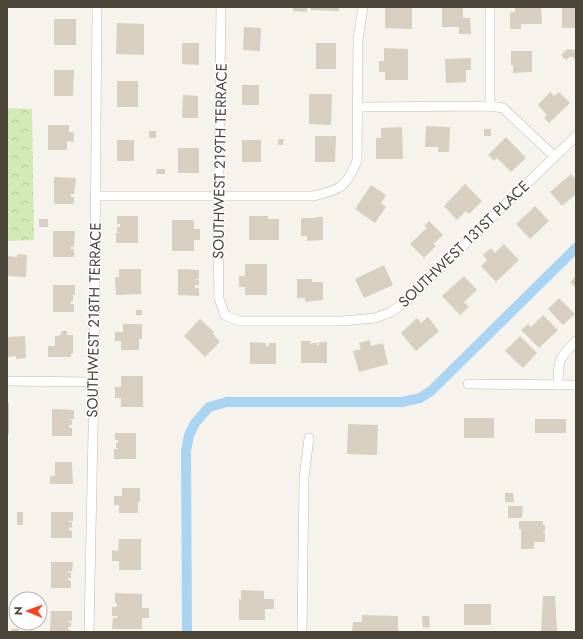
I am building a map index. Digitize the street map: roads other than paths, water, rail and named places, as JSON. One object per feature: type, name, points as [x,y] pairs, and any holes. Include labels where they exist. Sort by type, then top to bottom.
[{"type":"street","name":"SOUTHWEST 218TH TERRACE","points":[[89,632],[94,382],[97,7]]},
{"type":"street","name":"SOUTHWEST 219TH TERRACE","points":[[221,7],[219,299],[225,314]]},
{"type":"street","points":[[95,196],[313,196],[330,193],[342,187],[351,177],[357,161],[358,39],[363,7]]},
{"type":"street","points":[[490,7],[490,106]]},
{"type":"street","points":[[358,107],[490,106],[503,108],[555,157]]},
{"type":"street","name":"SOUTHWEST 131ST PLACE","points":[[225,314],[239,321],[342,322],[375,318],[391,312],[405,302],[576,136]]},
{"type":"street","points":[[558,385],[558,367],[561,357],[576,341]]},
{"type":"street","points":[[7,381],[94,382]]},
{"type":"street","points":[[468,384],[576,385]]},
{"type":"street","points":[[302,632],[304,477],[310,438]]},
{"type":"waterway","points":[[187,632],[186,451],[189,435],[195,423],[209,407],[227,402],[402,402],[420,398],[431,391],[576,248]]}]
